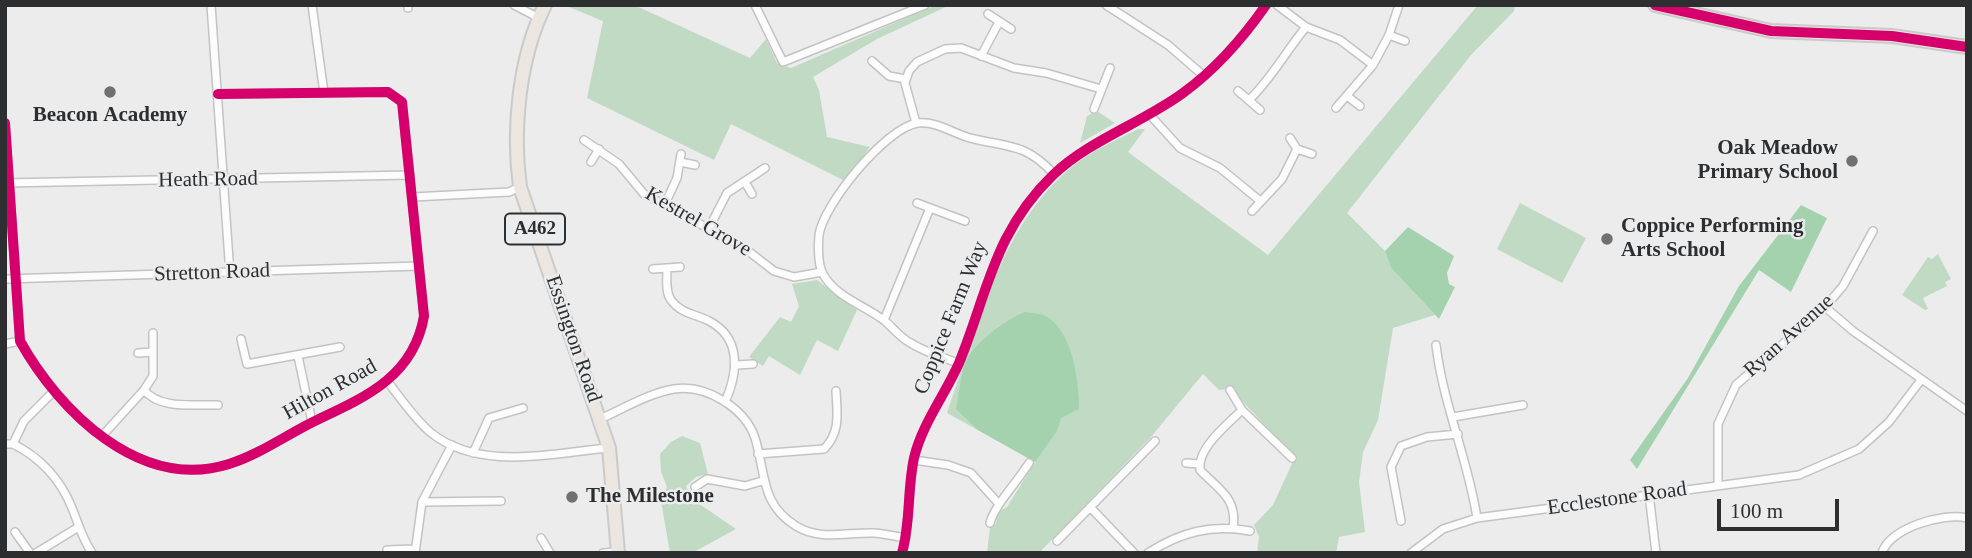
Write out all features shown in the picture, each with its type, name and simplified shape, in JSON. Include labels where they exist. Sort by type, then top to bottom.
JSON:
[{"type":"main road","points":[[1655,5],[1770,32],[1892,36],[1967,47]]},
{"type":"main road","name":"Essington Road","points":[[542,11],[526,65],[518,123],[520,187],[609,447],[618,552]]},
{"type":"street","points":[[211,5],[230,274]]},
{"type":"street","points":[[312,5],[324,93]]},
{"type":"street","points":[[514,5],[542,11]]},
{"type":"street","points":[[755,5],[783,62],[925,5]]},
{"type":"street","points":[[1106,5],[1168,45],[1204,76]]},
{"type":"street","points":[[1118,13],[1124,5]]},
{"type":"street","name":"Coppice Farm Way","points":[[902,553],[914,460],[925,427],[958,363],[995,256],[1017,218],[1054,174],[1077,156],[1149,114],[1204,76],[1240,41],[1266,5]]},
{"type":"street","points":[[1277,5],[1306,27],[1340,40],[1373,65]]},
{"type":"street","points":[[1336,108],[1373,65],[1389,35],[1399,5]]},
{"type":"street","points":[[988,14],[1011,29]]},
{"type":"street","points":[[981,56],[999,22]]},
{"type":"street","points":[[1250,99],[1270,80],[1288,49],[1306,27]]},
{"type":"street","points":[[1389,35],[1405,41]]},
{"type":"street","points":[[916,123],[906,79],[917,62],[945,49],[961,48],[1014,68],[1046,73],[1101,89]]},
{"type":"street","points":[[872,61],[889,76],[906,79]]},
{"type":"street","points":[[1094,109],[1110,68]]},
{"type":"street","points":[[1238,91],[1260,110]]},
{"type":"street","name":"Hilton Road","points":[[5,123],[7,183],[20,341],[53,392],[102,436],[142,461],[176,468],[213,468],[230,464],[368,396],[388,382],[408,359],[421,331],[424,316],[413,197],[399,98],[388,92],[218,94]]},
{"type":"street","points":[[1347,96],[1360,106]]},
{"type":"street","points":[[1149,114],[1180,148],[1220,168],[1259,200]]},
{"type":"street","points":[[958,363],[909,342],[884,320],[837,290],[822,272],[819,234],[832,206],[877,145],[895,132],[916,123],[942,126],[968,137],[1003,142],[1025,150],[1054,174]]},
{"type":"street","points":[[1290,138],[1297,149],[1312,154]]},
{"type":"street","name":"Kestrel Grove","points":[[584,140],[619,164],[644,194],[753,253],[780,274],[794,277],[822,272]]},
{"type":"street","points":[[591,162],[599,149]]},
{"type":"street","points":[[1252,211],[1259,200],[1282,179],[1297,149]]},
{"type":"street","points":[[664,204],[677,178],[680,158],[695,165]]},
{"type":"street","points":[[709,228],[727,193],[765,168]]},
{"type":"street","name":"Heath Road","points":[[7,183],[410,175]]},
{"type":"street","points":[[745,182],[752,194]]},
{"type":"street","points":[[413,197],[509,192],[520,187]]},
{"type":"street","points":[[917,203],[965,221]]},
{"type":"street","points":[[884,320],[930,208]]},
{"type":"street","name":"Ryan Avenue","points":[[1718,486],[1718,424],[1736,385],[1825,307],[1843,286],[1873,231]]},
{"type":"street","name":"Stretton Road","points":[[5,279],[419,266]]},
{"type":"street","points":[[653,269],[680,267]]},
{"type":"street","points":[[667,268],[671,300],[681,310],[708,320],[722,331],[737,365],[725,402]]},
{"type":"street","points":[[1825,307],[1921,380],[1967,411]]},
{"type":"street","points":[[102,436],[144,390],[153,376],[153,333]]},
{"type":"street","points":[[241,339],[247,364],[340,347]]},
{"type":"street","points":[[5,344],[20,341]]},
{"type":"street","points":[[1436,345],[1440,377],[1458,434],[1478,518]]},
{"type":"street","points":[[138,353],[153,352]]},
{"type":"street","points":[[298,356],[312,422]]},
{"type":"street","points":[[737,365],[753,364]]},
{"type":"street","name":"Ecclestone Road","points":[[1411,553],[1443,529],[1478,518],[1799,475],[1859,449],[1889,422],[1921,380]]},
{"type":"street","points":[[388,382],[429,431],[452,445],[473,453],[522,457],[609,447]]},
{"type":"street","points":[[600,419],[673,389],[698,390],[725,402],[750,427],[762,481],[774,507],[796,527],[825,535],[873,533],[906,538]]},
{"type":"street","points":[[144,390],[153,400],[163,403],[218,405]]},
{"type":"street","points":[[1230,390],[1242,410],[1292,458]]},
{"type":"street","points":[[758,454],[824,449],[834,440],[837,428],[836,391]]},
{"type":"street","points":[[53,392],[24,421],[9,444],[42,463],[58,482],[72,507],[77,528],[92,553]]},
{"type":"street","points":[[1452,417],[1523,405]]},
{"type":"street","points":[[473,453],[489,418],[523,408]]},
{"type":"street","points":[[1233,527],[1235,516],[1231,499],[1200,470],[1199,464],[1205,449],[1242,410]]},
{"type":"street","points":[[1401,521],[1391,467],[1401,446],[1427,437],[1458,434]]},
{"type":"street","points":[[1056,541],[1155,440]]},
{"type":"street","points":[[387,550],[415,551],[422,502],[452,445]]},
{"type":"street","points":[[914,460],[948,465],[971,473],[999,504]]},
{"type":"street","points":[[990,523],[994,508],[1029,463]]},
{"type":"street","points":[[1186,463],[1199,464]]},
{"type":"street","points":[[695,487],[707,479],[745,486],[762,481]]},
{"type":"street","points":[[1650,494],[1656,553]]},
{"type":"street","points":[[422,502],[500,501]]},
{"type":"street","points":[[1090,507],[1134,553]]},
{"type":"street","points":[[1882,553],[1891,536],[1906,528],[1956,515],[1967,517]]},
{"type":"street","points":[[1148,553],[1186,532],[1233,527],[1250,531]]},
{"type":"street","points":[[36,553],[77,528]]},
{"type":"street","points":[[15,532],[30,553]]},
{"type":"street","points":[[541,538],[550,553]]},
{"type":"street","points":[[603,553],[618,552]]},
{"type":"green space","points":[[564,5],[634,5],[750,58],[766,39],[777,63],[791,68],[936,5],[950,5],[877,39],[813,77],[819,90],[827,137],[870,147],[845,181],[731,124],[714,160],[587,98],[603,21]]},
{"type":"green space","points":[[1478,5],[1515,5],[1514,11],[1471,55],[1347,213],[1385,251],[1391,268],[1435,315],[1393,328],[1378,420],[1363,452],[1359,482],[1365,532],[1339,537],[1336,553],[1257,553],[1259,537],[1254,525],[1273,505],[1295,457],[1244,403],[1234,388],[1219,390],[1203,374],[1151,437],[1039,553],[987,553],[990,527],[996,524],[997,512],[1007,507],[1035,462],[947,413],[994,280],[1026,218],[1048,191],[1088,155],[1138,129],[1145,129],[1128,152],[1268,255]]},
{"type":"green space","points":[[1097,111],[1115,123],[1080,143],[1087,116]]},
{"type":"green space","points":[[1520,203],[1586,238],[1562,283],[1497,249]]},
{"type":"green space","points":[[1801,205],[1827,218],[1791,292],[1759,270],[1637,469],[1630,460],[1688,378],[1739,286]]},
{"type":"green space","points":[[1408,227],[1454,256],[1447,273],[1449,284],[1455,287],[1439,319],[1391,268],[1385,251]]},
{"type":"green space","points":[[1938,254],[1951,279],[1945,282],[1947,286],[1923,298],[1928,309],[1925,310],[1902,295],[1928,257],[1932,259]]},
{"type":"green space","points":[[817,280],[857,310],[838,351],[817,340],[800,375],[769,356],[763,366],[749,357],[780,317],[791,322],[799,306],[792,284]]},
{"type":"green space","points":[[1025,312],[1047,317],[1063,334],[1073,358],[1079,398],[1079,409],[1061,418],[1057,431],[1035,462],[978,430],[956,409],[961,376],[968,357],[981,341]]},
{"type":"green space","points":[[682,436],[700,443],[708,474],[696,477],[686,486],[692,499],[736,529],[692,553],[670,553],[661,501],[667,487],[661,472],[660,454],[671,442]]},
{"type":"cycle path","points":[[902,553],[912,470],[918,445],[959,363],[995,264],[1017,218],[1053,175],[1068,163],[1167,104],[1207,74],[1238,41],[1266,5]]},
{"type":"cycle path","points":[[1655,5],[1771,31],[1892,36],[1967,47]]},
{"type":"cycle path","points":[[5,123],[20,341],[57,394],[80,418],[106,439],[134,456],[164,466],[196,470],[229,464],[252,455],[371,392],[386,381],[410,354],[419,336],[424,316],[402,102],[388,92],[218,94]]},
{"type":"place","name":"Beacon Academy","points":[[110,92]]},
{"type":"place","name":"Oak Meadow Primary School","points":[[1852,161]]},
{"type":"place","name":"Coppice Performing Arts School","points":[[1607,239]]},
{"type":"place","name":"The Milestone","points":[[572,497]]}]
